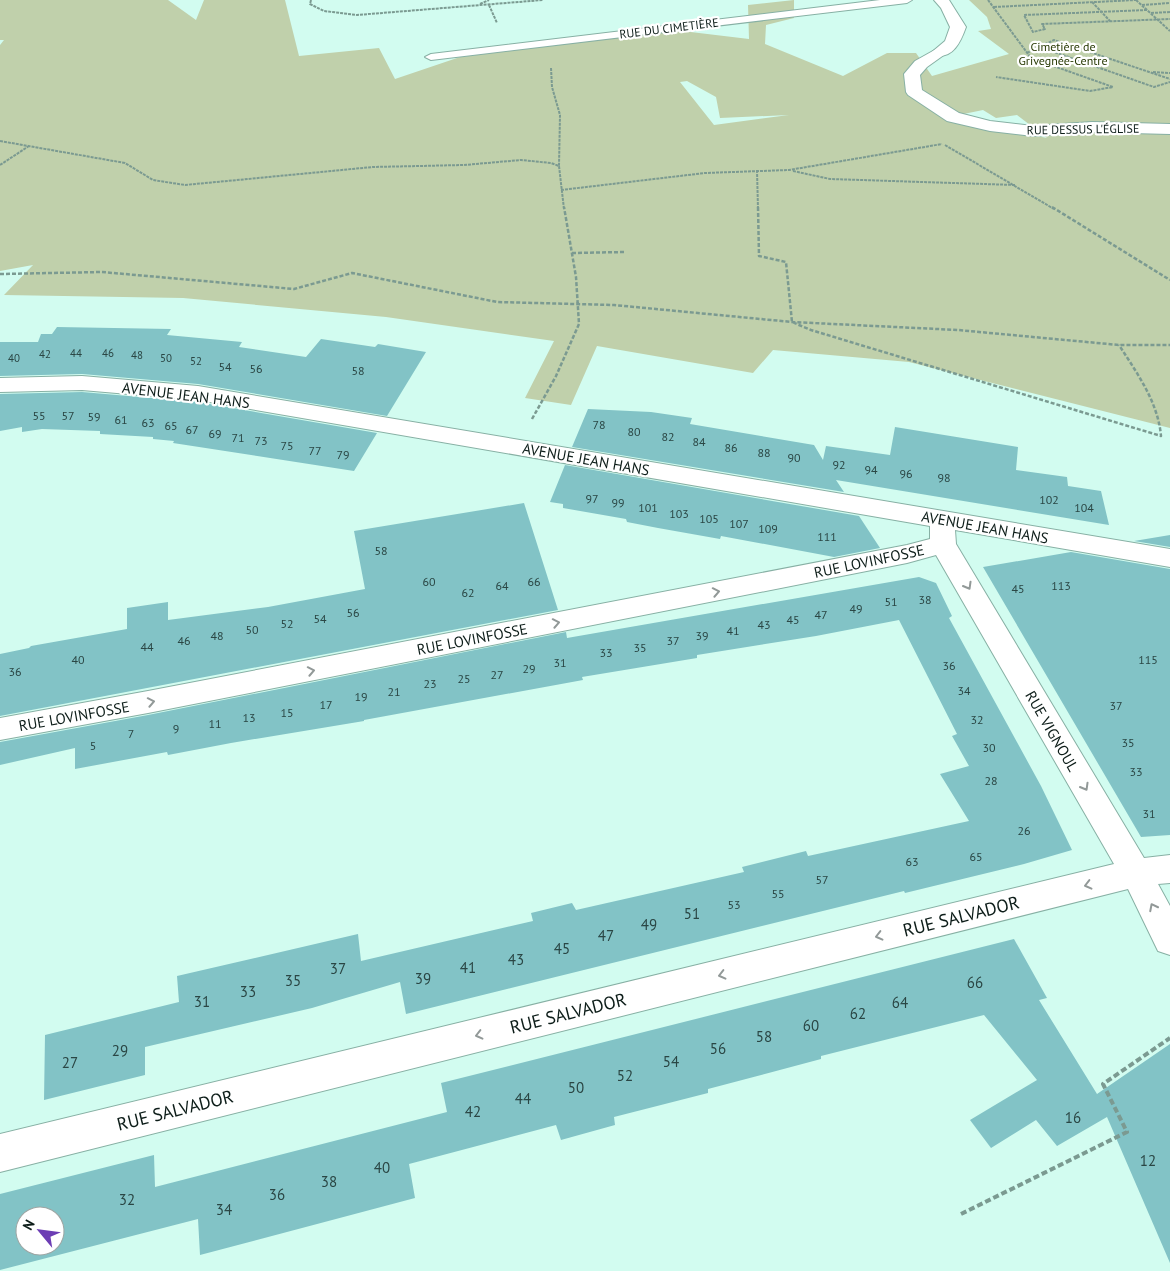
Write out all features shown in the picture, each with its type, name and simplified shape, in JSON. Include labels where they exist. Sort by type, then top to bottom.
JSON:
[{"type":"street","name":"RUE DESSUS L'ÉGLISE","points":[[941,0],[947,6],[958,27],[952,43],[921,64],[912,74],[914,92],[953,117],[990,126],[1033,131],[1092,127],[1170,129]]},
{"type":"street","name":"AVENUE JEAN HANS","points":[[0,385],[82,383],[198,394],[516,447],[943,532],[1170,558]]},
{"type":"street","name":"RUE LOVINFOSSE","points":[[0,729],[907,554],[943,532]]},
{"type":"street","name":"RUE VIGNOUL","points":[[943,532],[1136,873],[1170,940]]},
{"type":"street","name":"RUE SALVADOR","points":[[0,1154],[1136,873],[1170,868]]},
{"type":"lane","name":"RUE DU CIMETIÈRE","points":[[431,57],[907,0]]},
{"type":"path","points":[[311,0],[310,4],[324,11],[357,15],[543,0]]},
{"type":"path","points":[[477,5],[489,0]]},
{"type":"path","points":[[988,0],[1031,58],[1113,87],[1090,91],[996,77]]},
{"type":"path","points":[[993,7],[1136,0],[1170,29]]},
{"type":"path","points":[[1091,1],[1110,21]]},
{"type":"path","points":[[1141,5],[1170,4]]},
{"type":"path","points":[[1147,10],[1024,15],[1033,32],[1045,29],[1042,24],[1170,19]]},
{"type":"path","points":[[1150,12],[1170,12]]},
{"type":"path","points":[[1027,53],[1054,40],[1170,81]]},
{"type":"path","points":[[516,447],[556,376],[579,324],[572,253],[561,190],[559,166],[560,115],[552,87],[550,49],[546,43]]},
{"type":"path","points":[[1040,47],[1154,87],[1170,81]]},
{"type":"path","points":[[1147,72],[1170,73]]},
{"type":"path","points":[[561,190],[705,173],[789,170],[943,144],[953,134],[953,117]]},
{"type":"path","points":[[0,141],[125,163],[140,174],[160,183],[185,185],[373,167],[464,165],[521,160],[551,163],[559,166]]},
{"type":"path","points":[[943,144],[1016,185],[1170,280]]},
{"type":"path","points":[[0,165],[29,146]]},
{"type":"path","points":[[757,170],[759,256],[786,262],[792,322]]},
{"type":"path","points":[[789,170],[830,179],[1016,185]]},
{"type":"path","points":[[572,253],[625,252]]},
{"type":"path","points":[[0,274],[102,272],[294,289],[352,273],[497,302],[614,305],[792,322],[958,330],[1119,345],[1170,345]]},
{"type":"path","points":[[792,322],[811,330],[1162,436],[1162,425],[1149,397],[1119,345]]},
{"type":"path","points":[[961,1214],[1126,1132],[1103,1084],[1170,1038]]},
{"type":"green space","name":"Cimetière de Grivegnée-Centre","points":[[0,0],[168,0],[196,20],[204,0],[285,0],[299,56],[379,48],[395,79],[460,57],[674,30],[749,39],[748,5],[794,0],[794,18],[766,25],[765,44],[843,76],[887,53],[916,53],[932,76],[1009,54],[978,31],[991,29],[987,17],[969,0],[1170,0],[1170,428],[909,362],[773,350],[753,373],[597,346],[571,405],[525,398],[554,341],[386,317],[183,298],[4,295],[33,265],[0,271],[0,45],[4,40],[0,40]],"holes":[[[687,81],[716,97],[720,118],[789,115],[714,125],[680,82]],[[983,110],[996,118],[1017,115],[1047,138],[944,118]]]},
{"type":"building","points":[[57,327],[171,329],[167,335],[242,342],[239,347],[306,357],[321,339],[375,347],[378,344],[426,352],[387,416],[198,384],[82,374],[0,376],[0,342],[38,342],[41,334],[52,334]]},
{"type":"building","points":[[82,392],[198,402],[377,433],[354,471],[173,443],[174,441],[153,439],[153,437],[100,434],[100,431],[42,429],[22,432],[22,427],[0,431],[0,394]]},
{"type":"building","points":[[588,409],[651,412],[692,418],[690,424],[814,445],[823,460],[826,446],[890,455],[895,427],[1018,447],[1016,470],[1067,477],[1068,486],[1101,491],[1109,525],[836,480],[844,492],[572,447]]},
{"type":"building","points":[[565,465],[859,516],[880,548],[834,557],[721,536],[720,539],[658,528],[627,522],[626,519],[563,508],[563,504],[550,502]]},
{"type":"building","points":[[524,503],[558,610],[0,716],[0,654],[31,646],[127,629],[127,608],[168,602],[168,620],[268,607],[365,589],[354,531]]},
{"type":"building","points":[[1170,535],[1170,547],[1134,541]]},
{"type":"building","points":[[1071,552],[1170,569],[1170,835],[1141,837],[983,567]]},
{"type":"building","points":[[919,577],[936,583],[952,616],[949,618],[1041,786],[1072,850],[1024,864],[905,893],[904,891],[406,1014],[400,982],[312,1008],[145,1047],[145,1075],[44,1100],[45,1035],[179,1002],[177,976],[358,934],[361,961],[533,921],[531,913],[572,903],[576,910],[744,872],[742,867],[806,851],[808,856],[969,821],[940,774],[969,766],[952,736],[957,734],[899,620],[816,636],[697,655],[697,658],[582,677],[583,680],[364,721],[168,755],[167,752],[75,769],[75,748],[0,765],[0,742],[148,715],[566,632],[567,638]]},
{"type":"building","points":[[1014,939],[1047,998],[1039,1000],[1097,1094],[1170,1044],[1170,1263],[1107,1117],[1057,1146],[1036,1120],[991,1148],[970,1120],[1037,1080],[984,1015],[821,1056],[821,1059],[708,1089],[708,1093],[614,1117],[615,1125],[561,1140],[556,1125],[409,1164],[415,1198],[200,1255],[198,1219],[65,1253],[65,1206],[15,1206],[15,1256],[54,1256],[0,1270],[0,1194],[154,1155],[155,1187],[447,1112],[441,1083]]}]
